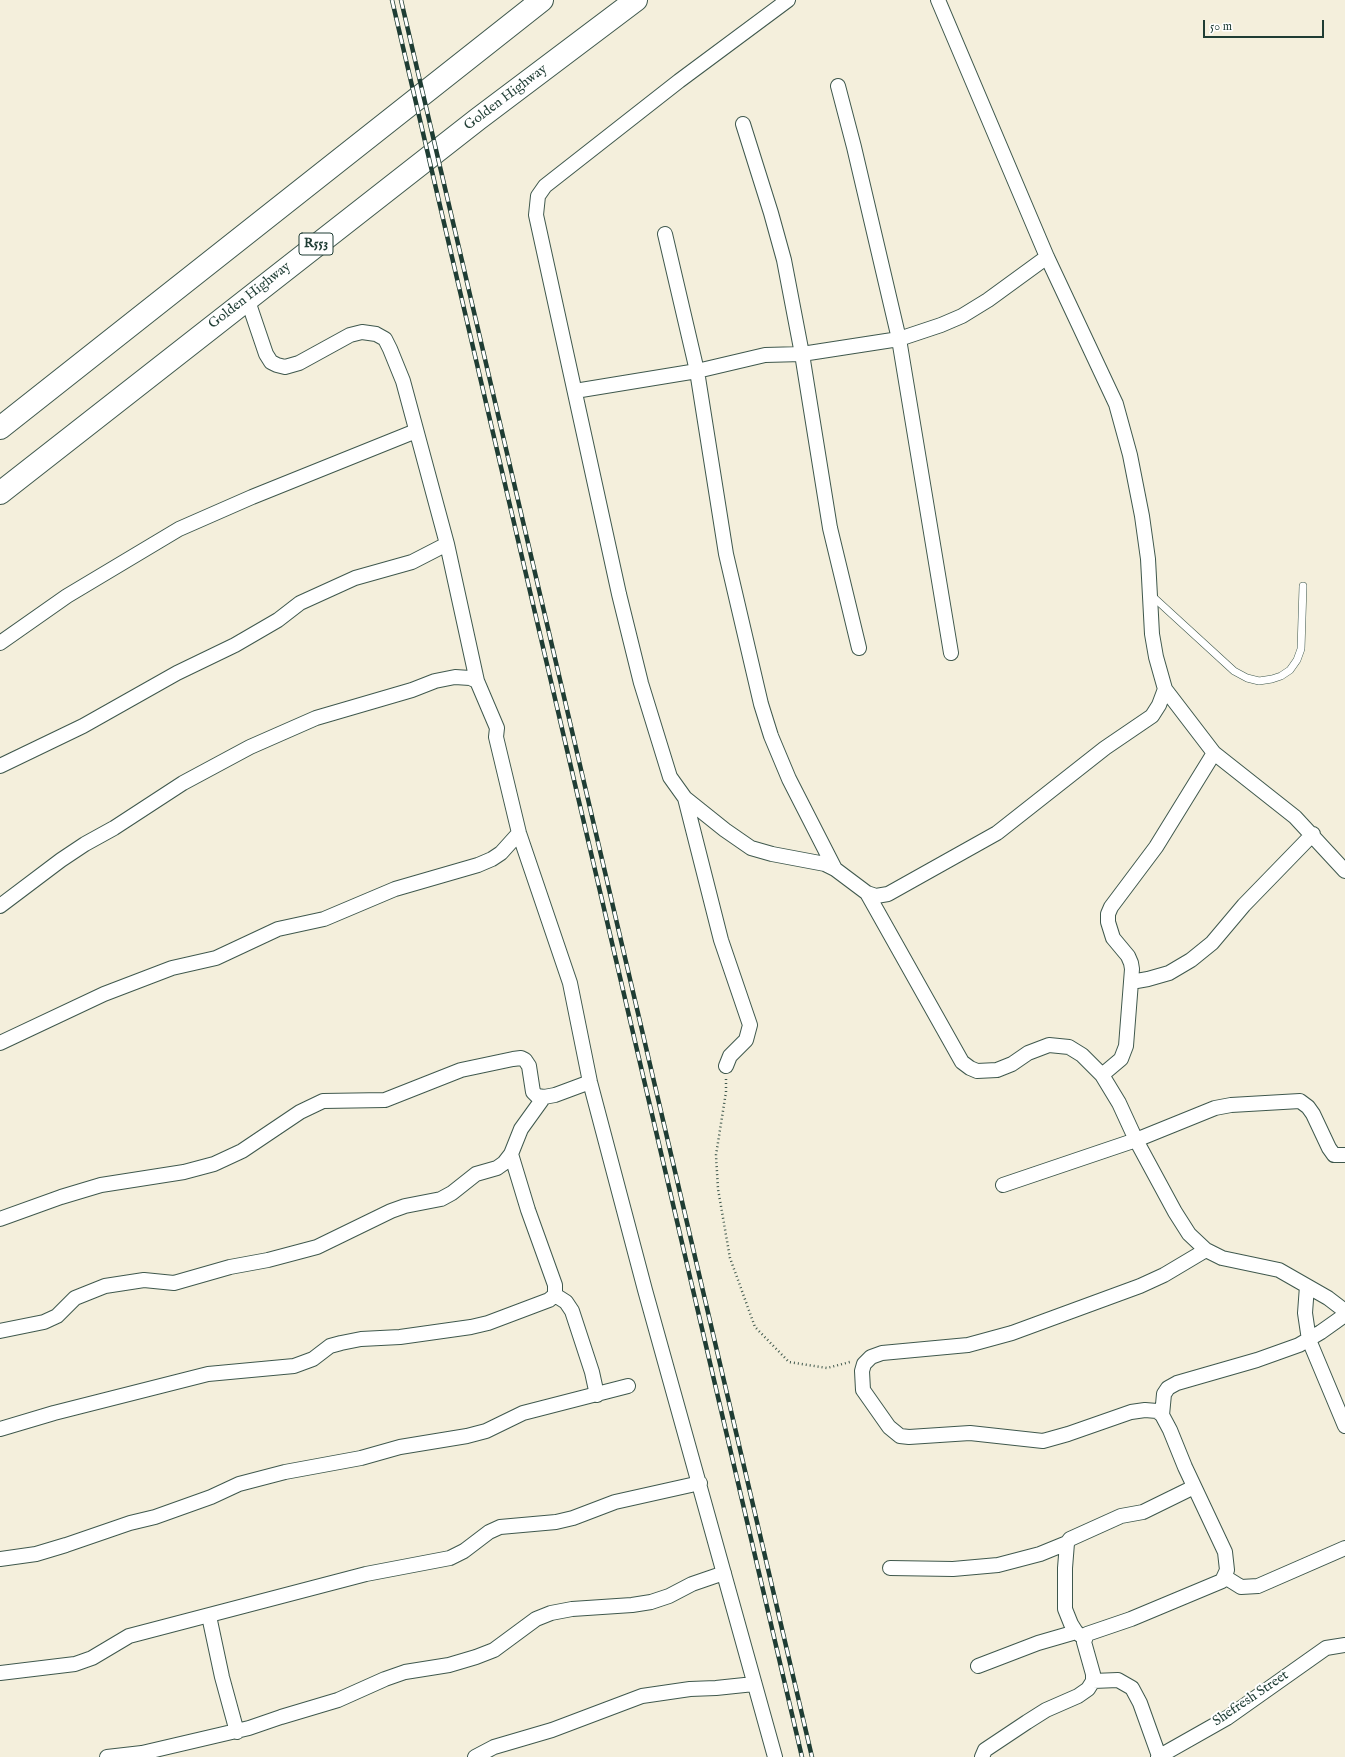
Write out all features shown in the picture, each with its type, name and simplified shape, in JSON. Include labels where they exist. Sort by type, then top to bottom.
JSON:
[{"type":"main road","points":[[0,428],[542,0]]},
{"type":"main road","name":"Golden Highway","points":[[0,493],[247,298],[472,124],[636,0]]},
{"type":"street","points":[[788,0],[566,169],[545,186],[538,196],[536,215],[619,594],[641,683],[670,777],[684,798],[751,848],[772,854],[813,861],[835,869],[867,893],[876,896],[888,894],[997,832],[1105,748],[1152,716],[1159,705],[1165,689]]},
{"type":"street","points":[[938,0],[1047,257],[1116,404],[1130,455],[1142,516],[1148,559],[1149,594],[1155,649],[1165,689],[1214,753],[1234,771],[1276,800],[1313,834],[1345,871]]},
{"type":"street","points":[[838,86],[854,147],[899,339],[951,653]]},
{"type":"street","points":[[743,124],[784,260],[802,354],[830,528],[859,648]]},
{"type":"street","points":[[665,234],[697,371],[726,554],[762,704],[771,736],[789,780],[835,869]]},
{"type":"street","points":[[575,391],[697,371],[765,355],[802,354],[899,339],[941,325],[962,316],[988,300],[1047,257]]},
{"type":"street","points":[[247,298],[266,354],[271,362],[277,365],[292,366],[350,335],[362,332],[376,334],[385,339],[403,381],[447,544],[477,681],[497,728],[496,737],[519,833],[570,982],[590,1082],[645,1290],[700,1483],[775,1757]]},
{"type":"street","points":[[0,643],[67,596],[179,529],[416,431]]},
{"type":"street","points":[[0,766],[83,726],[177,673],[235,645],[278,620],[300,603],[355,578],[412,562],[447,544]]},
{"type":"street","points":[[0,906],[61,860],[85,844],[114,828],[183,783],[250,748],[316,718],[412,690],[434,681],[455,676],[470,678],[477,681]]},
{"type":"street","points":[[1102,1075],[1121,1059],[1126,1046],[1131,982],[1131,962],[1113,938],[1108,922],[1108,914],[1111,907],[1156,847],[1214,753]]},
{"type":"street","points":[[684,798],[721,940],[750,1025],[746,1040],[730,1056],[726,1066]]},
{"type":"street","points":[[0,1043],[97,997],[172,968],[216,958],[278,929],[324,919],[401,887],[492,860],[501,853],[519,833]]},
{"type":"street","points":[[1131,982],[1169,973],[1191,960],[1212,943],[1244,905],[1313,834]]},
{"type":"street","points":[[867,893],[962,1062],[977,1071],[997,1070],[1012,1064],[1028,1053],[1049,1045],[1069,1047],[1082,1055],[1102,1075],[1119,1102],[1136,1140],[1189,1234],[1206,1250],[1222,1258],[1279,1270],[1345,1311]]},
{"type":"street","points":[[0,1219],[61,1197],[102,1186],[184,1172],[214,1164],[242,1151],[300,1112],[323,1101],[385,1100],[460,1070],[522,1058],[529,1066],[533,1092],[537,1096],[544,1098]]},
{"type":"street","points":[[0,1331],[44,1322],[56,1316],[75,1298],[105,1286],[144,1280],[174,1283],[230,1267],[268,1260],[317,1247],[390,1211],[405,1206],[441,1199],[452,1193],[476,1174],[500,1166],[511,1154],[521,1128],[544,1098],[590,1082]]},
{"type":"street","points":[[1003,1185],[1136,1140],[1215,1108],[1231,1105],[1300,1101],[1308,1107],[1313,1114],[1329,1148],[1334,1155],[1345,1155]]},
{"type":"street","points":[[511,1154],[528,1210],[555,1285],[555,1295]]},
{"type":"street","points":[[978,1666],[1038,1643],[1087,1634],[1131,1619],[1222,1581],[1225,1577],[1227,1566],[1225,1552],[1194,1487],[1170,1430],[1162,1415],[1153,1410],[1131,1412],[1068,1434],[1042,1441],[970,1433],[924,1437],[900,1436],[889,1427],[863,1390],[862,1371],[864,1364],[871,1357],[882,1353],[968,1345],[1012,1332],[1140,1286],[1164,1275],[1206,1250]]},
{"type":"street","points":[[1307,1286],[1305,1313],[1309,1340],[1345,1426]]},
{"type":"street","points":[[555,1295],[566,1302],[572,1311],[592,1372],[597,1394]]},
{"type":"street","points":[[0,1429],[54,1413],[208,1374],[294,1366],[314,1359],[330,1346],[341,1343],[471,1327],[488,1323],[549,1300],[555,1295]]},
{"type":"street","points":[[1162,1415],[1164,1394],[1168,1388],[1177,1383],[1299,1346],[1345,1316]]},
{"type":"street","points":[[0,1559],[36,1554],[66,1545],[130,1523],[155,1517],[211,1497],[239,1484],[285,1472],[361,1458],[400,1448],[467,1436],[486,1431],[523,1413],[628,1386]]},
{"type":"street","points":[[0,1673],[75,1664],[92,1658],[129,1636],[366,1574],[450,1558],[489,1532],[500,1527],[556,1522],[573,1518],[615,1502],[700,1483]]},
{"type":"street","points":[[890,1568],[953,1569],[998,1565],[1040,1554],[1067,1543],[1070,1539],[1115,1519],[1143,1512],[1194,1487]]},
{"type":"street","points":[[982,1757],[991,1745],[1046,1710],[1078,1696],[1088,1689],[1093,1681],[1091,1665],[1080,1635],[1068,1618],[1065,1604],[1067,1543]]},
{"type":"street","points":[[1225,1577],[1240,1587],[1258,1586],[1345,1548]]},
{"type":"street","points":[[108,1757],[142,1753],[237,1732],[332,1702],[405,1672],[443,1666],[476,1658],[494,1650],[536,1619],[551,1613],[651,1602],[669,1596],[692,1584],[724,1573]]},
{"type":"street","points":[[209,1616],[222,1677],[237,1732]]},
{"type":"street","name":"Shefresh Street","points":[[1159,1757],[1226,1718],[1326,1648],[1345,1645]]},
{"type":"street","points":[[1093,1681],[1118,1680],[1132,1688],[1140,1703],[1159,1757]]},
{"type":"street","points":[[475,1757],[494,1747],[559,1727],[642,1696],[690,1689],[754,1684]]},
{"type":"lane","points":[[1149,594],[1234,671],[1247,678],[1260,681],[1272,680],[1281,676],[1290,670],[1297,660],[1301,648],[1303,586]]},
{"type":"path","points":[[726,1066],[726,1092],[716,1155],[718,1189],[730,1258],[755,1327],[789,1362],[827,1368],[871,1357]]},
{"type":"railway","points":[[392,0],[802,1757]]},
{"type":"railway","points":[[401,0],[812,1757]]}]
